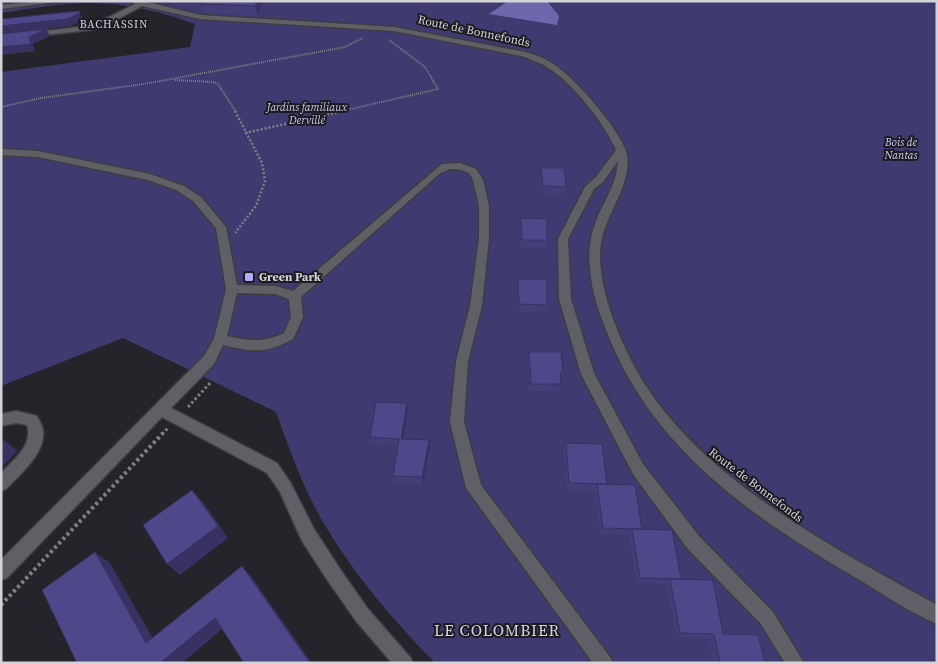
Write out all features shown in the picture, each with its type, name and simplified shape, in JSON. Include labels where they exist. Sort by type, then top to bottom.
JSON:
[{"type":"street","points":[[1,7],[60,1]]},
{"type":"street","points":[[1,38],[89,28],[102,24],[137,2]]},
{"type":"street","name":"Route de Bonnefonds","points":[[137,2],[200,17],[372,26],[415,33],[522,54],[546,63],[566,77],[613,136],[621,150],[622,170],[600,223],[594,263],[601,299],[613,335],[637,382],[685,445],[705,465],[748,500],[798,534],[937,615]]},
{"type":"street","points":[[621,150],[600,179],[590,188],[563,239],[565,299],[588,374],[638,469],[693,542],[767,618],[795,663]]},
{"type":"street","points":[[1,152],[38,154],[117,170],[180,188],[197,199],[221,227],[232,289],[229,309],[220,339],[209,360],[1,572]]},
{"type":"street","points":[[294,296],[434,173],[445,166],[460,166],[473,171],[478,180],[484,206],[484,238],[476,306],[462,361],[456,422],[471,479],[474,488],[604,663]]},
{"type":"street","points":[[232,289],[275,290],[294,296]]},
{"type":"street","points":[[220,339],[246,345],[271,345],[289,336],[298,317],[294,296]]},
{"type":"street","points":[[160,408],[272,468],[285,487],[308,535],[334,575],[362,615],[404,663]]},
{"type":"street","points":[[1,420],[25,417],[32,420],[37,430],[35,442],[30,450],[1,484]]},
{"type":"path","points":[[1,107],[42,98],[170,80],[345,47],[362,38],[372,26],[428,69],[435,78],[438,89],[245,133]]},
{"type":"path","points":[[170,80],[213,82],[218,84],[242,122],[245,133],[255,147],[266,173],[265,185],[261,196],[242,227],[225,242]]},
{"type":"path","points":[[1,605],[211,382]]},
{"type":"green space","points":[[1,1],[937,1],[937,663],[435,663],[376,598],[338,545],[318,513],[304,485],[276,412],[123,338],[1,386],[1,72],[190,47],[195,24],[144,9],[103,3],[45,6],[1,13]]},
{"type":"shaded area","points":[[508,1],[547,1],[559,16],[557,25],[489,14]]},
{"type":"building","points":[[203,1],[257,1],[255,6],[202,4]]},
{"type":"building","points":[[79,11],[80,13],[67,19],[1,26],[1,19]]},
{"type":"building","points":[[46,29],[29,37],[31,44],[1,47],[1,34]]},
{"type":"building","points":[[541,168],[564,168],[566,187],[543,186]]},
{"type":"building","points":[[521,218],[547,219],[547,240],[522,240]]},
{"type":"building","points":[[518,279],[547,279],[547,305],[519,304]]},
{"type":"building","points":[[529,352],[561,352],[563,372],[560,372],[561,384],[531,384]]},
{"type":"building","points":[[376,402],[407,403],[401,439],[429,440],[422,477],[393,476],[399,439],[370,437]]},
{"type":"building","points":[[566,443],[602,444],[607,484],[569,483]]},
{"type":"building","points":[[597,484],[635,485],[642,529],[603,528]]},
{"type":"building","points":[[192,490],[218,526],[167,564],[143,525]]},
{"type":"building","points":[[632,529],[672,530],[681,579],[640,578]]},
{"type":"building","points":[[95,552],[146,643],[242,566],[310,663],[244,663],[215,618],[160,663],[77,663],[42,590]]},
{"type":"building","points":[[670,579],[713,580],[723,634],[758,635],[765,663],[720,663],[714,634],[680,633]]},
{"type":"place","name":"Green Park","points":[[249,277]]},
{"type":"district","name":"BACHASSIN","points":[[114,24]]},
{"type":"district","name":"LE COLOMBIER","points":[[497,630]]},
{"type":"park label","name":"Jardins familiaux Dervillé","points":[[307,113]]},
{"type":"park label","name":"Bois de Nantas","points":[[901,148]]}]
